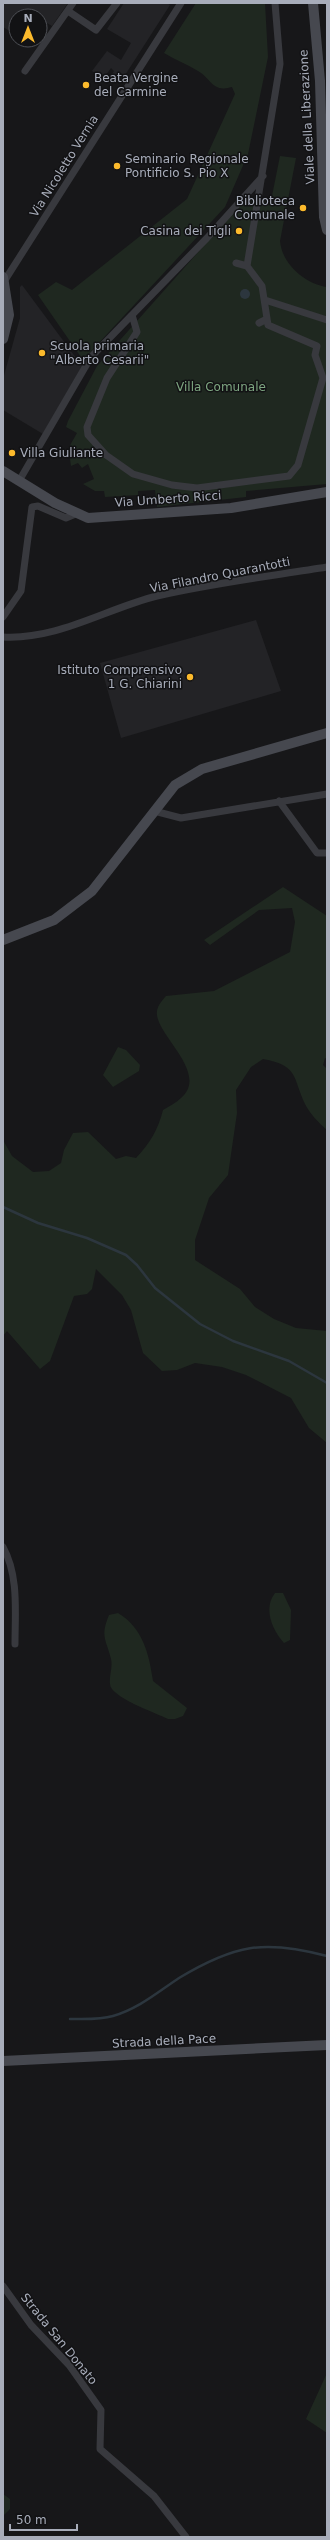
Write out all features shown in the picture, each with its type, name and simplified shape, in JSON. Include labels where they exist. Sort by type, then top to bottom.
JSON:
[{"type":"street","points":[[25,71],[73,3]]},
{"type":"street","points":[[68,11],[96,30],[116,3]]},
{"type":"street","points":[[247,266],[263,176],[280,64],[275,3]]},
{"type":"street","name":"Viale della Liberazione","points":[[313,3],[320,82],[324,217],[327,230]]},
{"type":"street","name":"Via Nicoletto Vernia","points":[[4,279],[178,4]]},
{"type":"street","points":[[19,481],[91,357],[207,238],[263,176]]},
{"type":"street","points":[[132,315],[137,332],[107,378],[87,427],[88,435],[106,455],[133,474],[172,485],[196,488],[289,476],[298,465],[322,378],[316,355],[317,346],[268,325],[262,286],[247,266],[236,263]]},
{"type":"street","points":[[3,339],[9,315],[4,279]]},
{"type":"street","points":[[265,300],[327,320]]},
{"type":"street","points":[[259,322],[266,319]]},
{"type":"street","name":"Via Umberto Ricci","points":[[3,471],[55,503],[88,518],[231,508],[327,492]]},
{"type":"street","points":[[3,617],[21,591],[32,508],[38,506],[66,518],[78,513]]},
{"type":"street","name":"Via Filandro Quarantotti","points":[[3,637],[18,638],[51,633],[156,597],[327,567]]},
{"type":"street","points":[[3,940],[54,920],[92,891],[175,785],[202,769],[327,733]]},
{"type":"street","points":[[154,811],[181,818],[327,794]]},
{"type":"street","points":[[279,801],[318,853],[327,853]]},
{"type":"street","points":[[3,1547],[9,1558],[15,1588],[15,1644]]},
{"type":"street","name":"Strada della Pace","points":[[3,2061],[327,2046]]},
{"type":"street","name":"Strada San Donato","points":[[3,2286],[31,2325],[69,2365],[101,2410],[100,2449],[154,2496],[186,2537]]},
{"type":"shaded area","points":[[3,3],[68,3],[52,26],[48,24],[48,8],[8,8],[8,30],[3,27]]},
{"type":"shaded area","points":[[124,3],[167,3],[170,5],[120,83],[110,77],[114,71],[111,68],[103,79],[92,71],[107,51],[121,60],[131,43],[107,29]]},
{"type":"shaded area","name":"Scuola primaria \"Alberto Cesarii\"","points":[[22,285],[82,366],[43,434],[3,410],[3,379],[20,318],[20,287]]},
{"type":"shaded area","points":[[243,289],[247,289],[249,290],[249,298],[243,299],[240,296],[240,292]]},
{"type":"shaded area","name":"Istituto Comprensivo 1 G. Chiarini","points":[[256,620],[281,691],[121,738],[100,663]]},
{"type":"green space","points":[[196,3],[265,3],[268,57],[248,154],[225,207],[83,360],[38,295],[56,282],[72,290],[187,199],[235,94],[232,87],[220,88],[212,84],[198,71],[164,53]]},
{"type":"green space","name":"Villa Comunale","points":[[280,156],[296,158],[280,241],[282,249],[285,257],[296,272],[311,282],[327,287],[327,484],[246,491],[246,497],[157,507],[155,490],[138,491],[138,495],[105,497],[104,491],[95,491],[83,484],[94,479],[88,464],[82,468],[78,463],[71,466],[70,459],[74,450],[69,447],[77,433],[66,427],[68,421],[97,366],[248,196],[271,201]]},
{"type":"green space","points":[[283,887],[327,916],[327,1059],[325,1058],[323,1065],[327,1069],[327,1130],[307,1108],[293,1074],[289,1069],[283,1065],[263,1059],[251,1067],[236,1090],[237,1113],[228,1175],[209,1198],[195,1240],[195,1260],[240,1289],[255,1307],[274,1319],[296,1328],[327,1331],[327,1443],[309,1428],[291,1398],[246,1375],[222,1367],[195,1363],[177,1370],[162,1371],[143,1353],[131,1310],[122,1295],[96,1269],[92,1289],[87,1294],[74,1296],[50,1361],[40,1369],[7,1331],[3,1336],[3,1140],[12,1156],[33,1172],[49,1171],[61,1163],[64,1150],[73,1133],[88,1132],[116,1159],[126,1156],[136,1158],[153,1136],[159,1124],[163,1110],[179,1100],[188,1088],[189,1078],[186,1067],[160,1024],[157,1015],[159,1005],[166,996],[214,991],[290,952],[295,922],[292,908],[259,910],[210,945],[204,940]]},
{"type":"green space","points":[[118,1047],[126,1050],[140,1065],[139,1071],[113,1087],[103,1075]]},
{"type":"green space","points":[[275,1593],[283,1593],[291,1610],[290,1640],[284,1643],[276,1632],[270,1619],[269,1612],[271,1599]]},
{"type":"green space","points":[[118,1613],[127,1619],[139,1634],[147,1652],[153,1681],[187,1708],[183,1716],[175,1719],[168,1719],[125,1699],[112,1689],[110,1684],[111,1662],[104,1633],[109,1615]]},
{"type":"green space","points":[[327,2373],[327,2433],[306,2419]]},
{"type":"green space","points":[[3,2494],[10,2499],[10,2509],[3,2516]]},
{"type":"waterway","points":[[3,1207],[38,1223],[87,1238],[126,1255],[137,1265],[155,1288],[200,1324],[233,1341],[289,1361],[327,1383]]},
{"type":"waterway","points":[[70,2019],[103,2018],[122,2013],[139,2005],[179,1978],[199,1967],[216,1958],[233,1952],[250,1948],[267,1947],[285,1948],[327,1956]]},
{"type":"place","name":"Beata Vergine del Carmine","points":[[86,85]]},
{"type":"place","name":"Seminario Regionale Pontificio S. Pio X","points":[[117,166]]},
{"type":"place","name":"Biblioteca Comunale","points":[[303,208]]},
{"type":"place","name":"Casina dei Tigli","points":[[239,231]]},
{"type":"place","name":"Scuola primaria \"Alberto Cesarii\"","points":[[42,353]]},
{"type":"place","name":"Villa Giuliante","points":[[12,453]]},
{"type":"place","name":"Istituto Comprensivo 1 G. Chiarini","points":[[190,677]]}]
